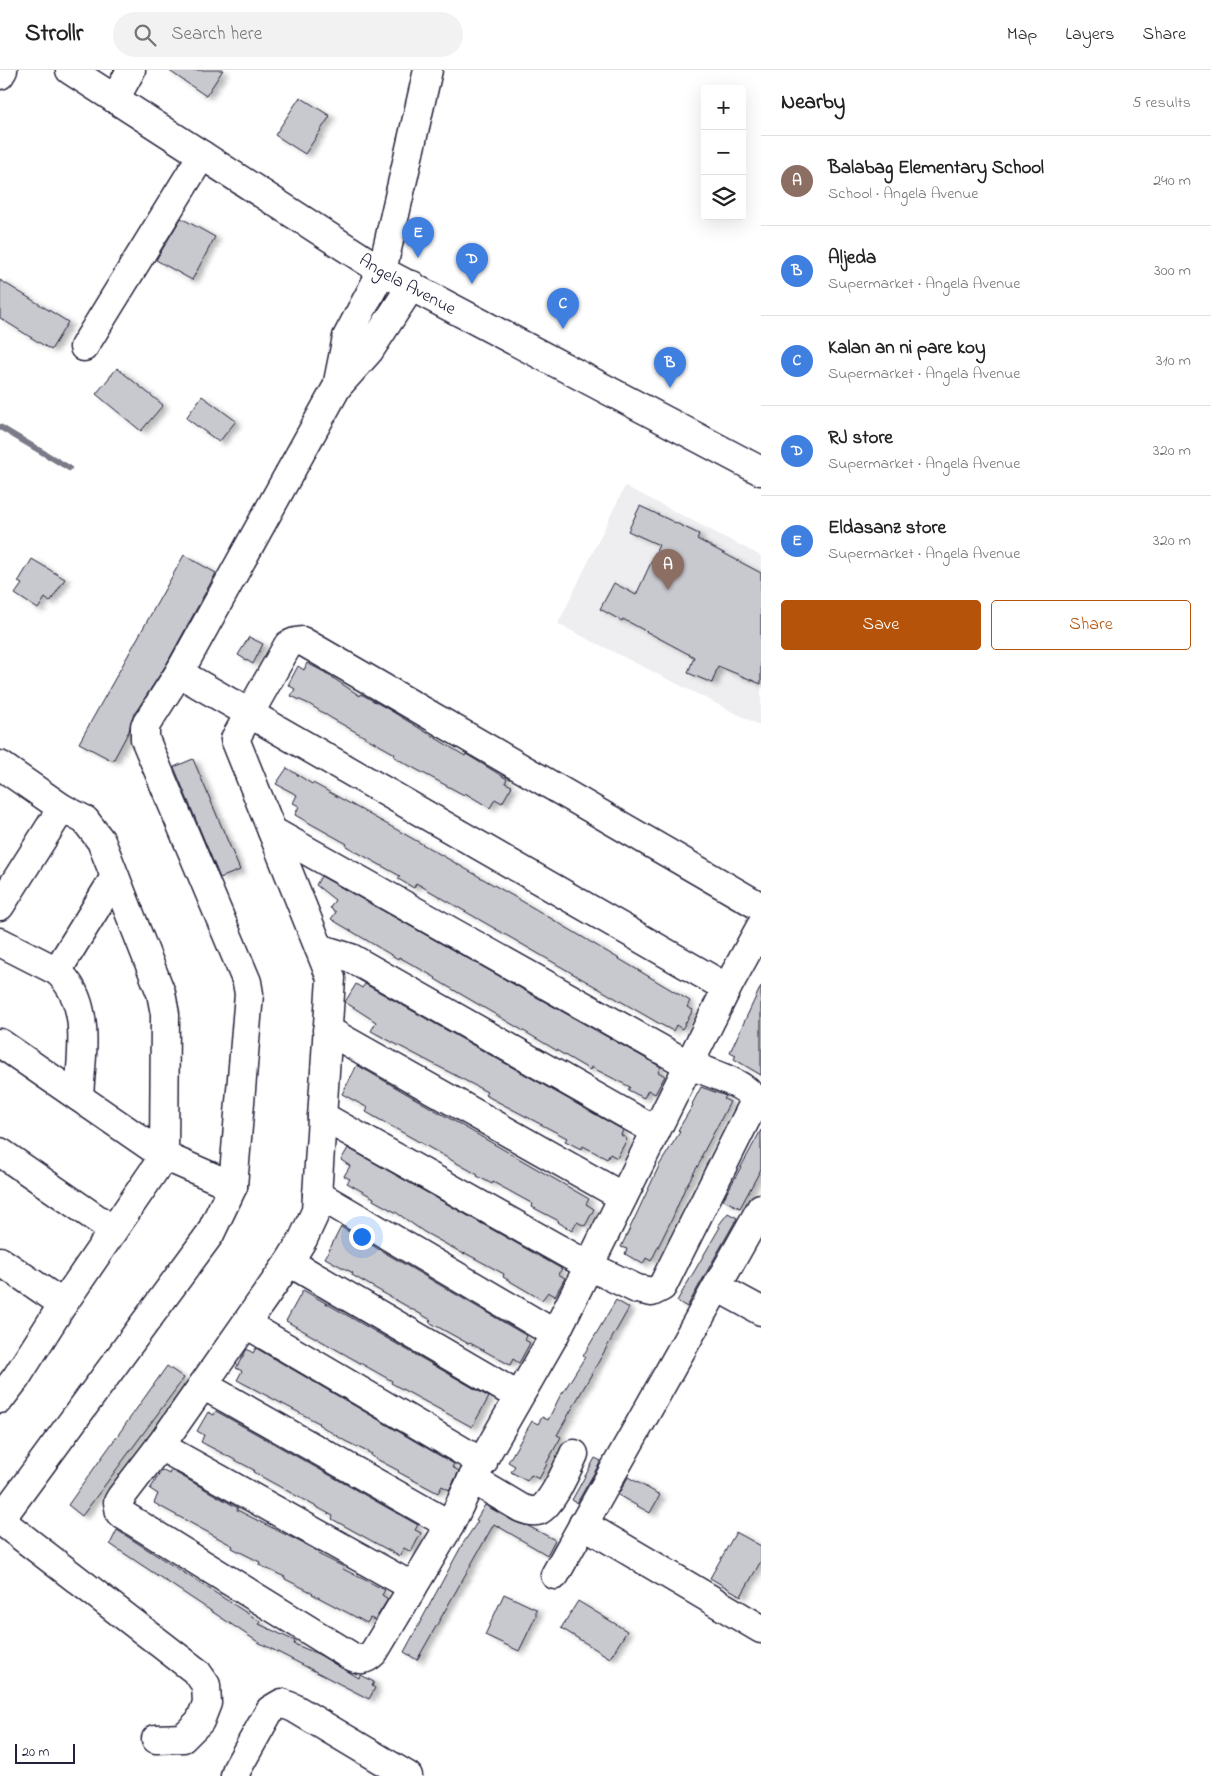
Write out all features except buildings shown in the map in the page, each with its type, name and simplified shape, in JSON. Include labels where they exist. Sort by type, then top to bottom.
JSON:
[{"type":"street","points":[[0,74],[3,70]]},
{"type":"street","name":"Angela Avenue","points":[[70,70],[382,271],[412,285],[547,359],[761,471]]},
{"type":"street","points":[[115,99],[131,70]]},
{"type":"street","points":[[337,387],[346,337],[382,271],[428,70]]},
{"type":"street","points":[[84,347],[202,155]]},
{"type":"street","points":[[156,1739],[183,1738],[200,1721],[207,1703],[206,1685],[197,1672],[0,1520],[210,1234],[233,1186],[249,994],[247,982],[144,740],[145,726],[179,673],[337,387],[369,351],[412,285]]},
{"type":"street","points":[[761,907],[302,641],[288,645],[235,739],[331,978],[316,1211],[289,1262],[160,1446],[121,1497],[118,1502],[120,1513],[349,1655],[359,1660],[366,1659],[374,1652],[450,1525],[518,1396],[555,1334],[727,988],[761,926]]},
{"type":"street","points":[[179,673],[727,988]]},
{"type":"street","points":[[0,765],[62,808],[85,820],[101,841],[161,993],[165,1014],[164,1156],[63,1304],[8,1372],[0,1399]]},
{"type":"street","points":[[0,906],[62,808]]},
{"type":"street","points":[[272,831],[689,1065],[724,1078],[753,1096],[754,1101],[662,1287],[652,1292],[637,1289],[589,1266],[322,1116]]},
{"type":"street","points":[[57,971],[115,877]]},
{"type":"street","points":[[0,942],[57,971],[65,978],[75,994],[82,1015],[79,1097]]},
{"type":"street","points":[[319,948],[351,958],[656,1131]]},
{"type":"street","points":[[328,1030],[623,1197]]},
{"type":"street","points":[[0,1044],[164,1156],[233,1186]]},
{"type":"street","points":[[0,1152],[113,1230]]},
{"type":"street","points":[[317,1194],[555,1334]]},
{"type":"street","points":[[555,1575],[761,1208]]},
{"type":"street","points":[[0,1261],[63,1304]]},
{"type":"street","points":[[289,1262],[518,1396]]},
{"type":"street","points":[[717,1286],[761,1312]]},
{"type":"street","points":[[246,1324],[477,1471],[521,1508],[538,1511],[546,1506],[574,1454]]},
{"type":"street","points":[[203,1385],[450,1525]]},
{"type":"street","points":[[160,1446],[413,1587]]},
{"type":"street","points":[[583,1524],[761,1629]]},
{"type":"street","points":[[235,1776],[237,1769],[270,1710],[282,1703],[294,1708],[408,1776]]},
{"type":"shaded area","points":[[625,486],[761,556],[761,726],[558,624]]},
{"type":"waterway","points":[[0,427],[69,468]]},
{"type":"place","name":"Eldasanz store","points":[[418,258]]},
{"type":"place","name":"RJ store","points":[[472,284]]},
{"type":"place","name":"Kalan an ni pare koy","points":[[563,329]]},
{"type":"place","name":"Aljeda","points":[[670,388]]},
{"type":"place","name":"Balabag Elementary School","points":[[668,590]]}]
